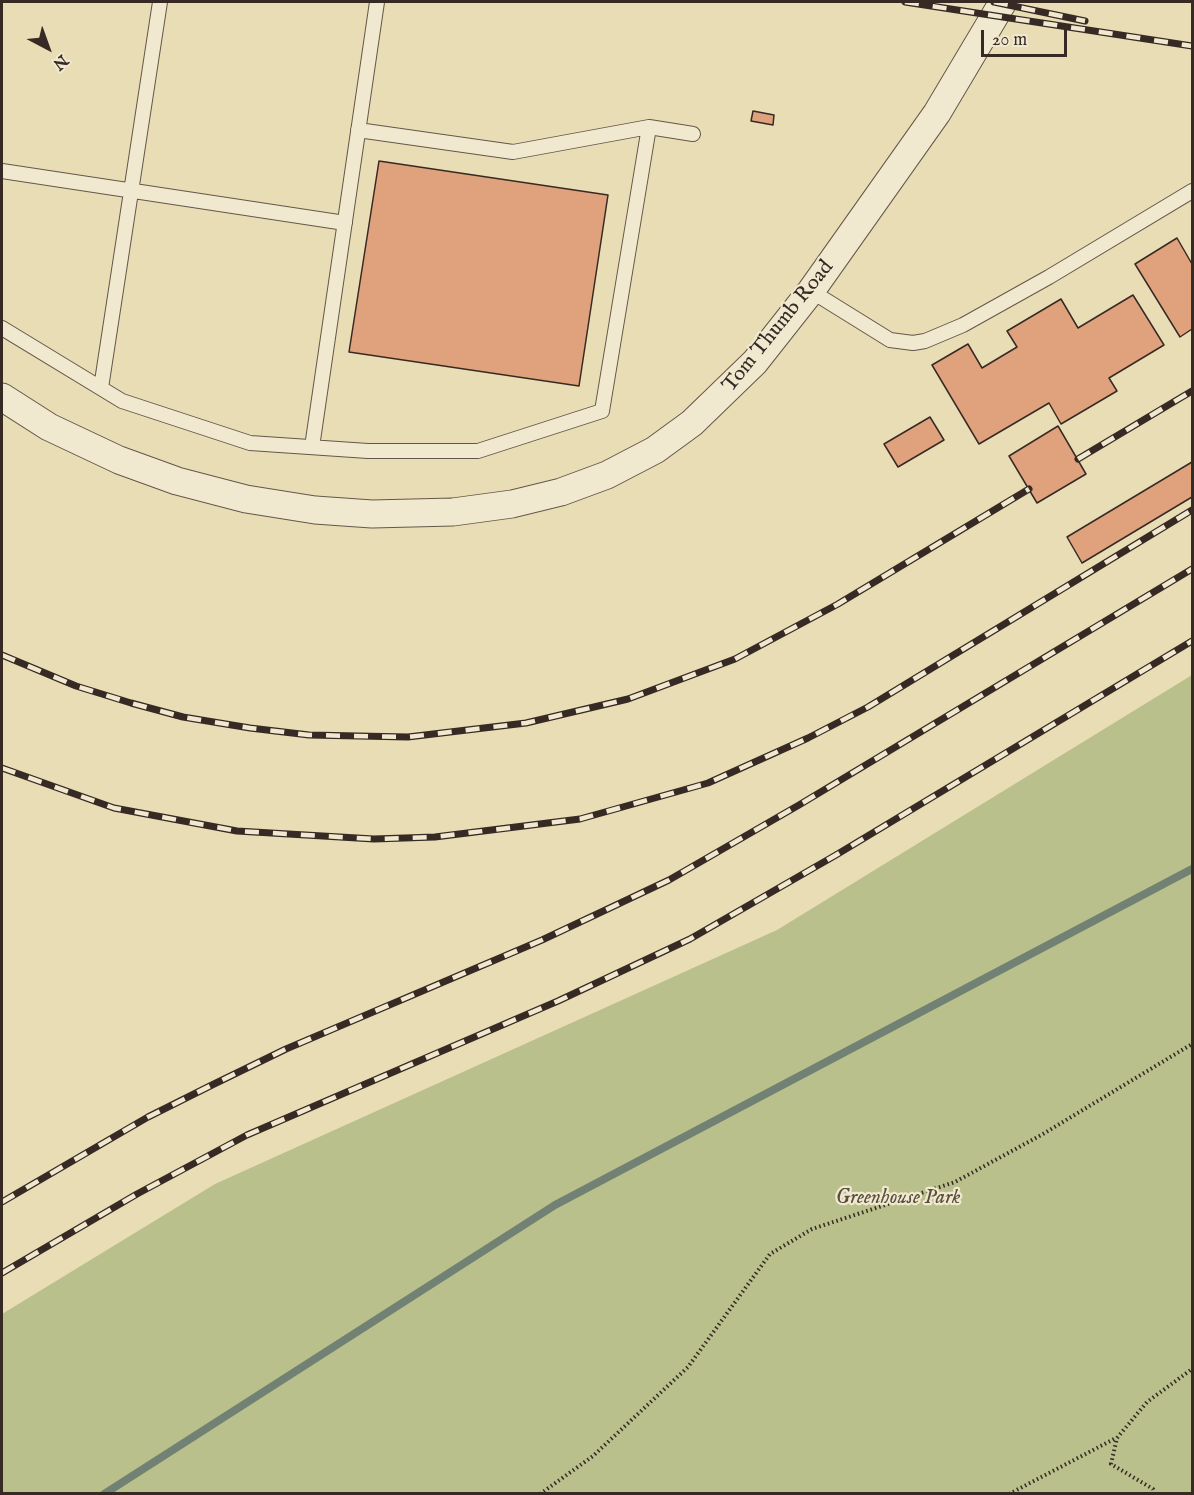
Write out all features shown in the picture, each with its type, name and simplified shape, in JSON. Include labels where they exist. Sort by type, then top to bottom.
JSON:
[{"type":"street","name":"Tom Thumb Road","points":[[2,397],[49,427],[118,460],[177,481],[246,499],[315,510],[372,514],[453,512],[512,504],[561,492],[607,475],[655,450],[692,423],[755,362],[811,291],[937,113],[1003,2]]},
{"type":"lane","points":[[101,388],[160,2]]},
{"type":"lane","points":[[312,447],[377,2]]},
{"type":"lane","points":[[358,130],[513,152],[650,127],[693,134]]},
{"type":"lane","points":[[2,328],[122,401],[250,443],[368,451],[478,450],[602,411],[650,127]]},
{"type":"lane","points":[[2,171],[345,223]]},
{"type":"lane","points":[[811,291],[890,340],[913,343],[925,341],[963,325],[1049,277],[1192,191]]},
{"type":"path","points":[[540,1494],[593,1456],[688,1367],[770,1254],[812,1229],[956,1182],[1043,1134],[1192,1044]]},
{"type":"path","points":[[1010,1494],[1117,1438],[1147,1402],[1192,1369]]},
{"type":"path","points":[[1117,1438],[1111,1464],[1153,1489],[1155,1494]]},
{"type":"green space","name":"Greenhouse Park","points":[[1192,675],[1192,1493],[2,1493],[2,1314],[215,1184],[777,930]]},
{"type":"building","points":[[753,111],[774,115],[773,125],[751,121]]},
{"type":"building","points":[[379,161],[608,195],[579,386],[349,352]]},
{"type":"building","points":[[1177,238],[1192,264],[1192,329],[1180,337],[1135,264]]},
{"type":"building","points":[[1133,295],[1164,345],[1109,378],[1117,391],[1061,424],[1049,403],[979,444],[932,365],[968,344],[982,368],[1017,347],[1007,331],[1061,299],[1078,328]]},
{"type":"building","points":[[930,417],[944,440],[898,467],[884,444]]},
{"type":"building","points":[[1058,426],[1086,474],[1037,503],[1009,456]]},
{"type":"building","points":[[1192,462],[1192,497],[1082,563],[1067,537]]},
{"type":"waterway","points":[[104,1494],[555,1205],[1192,869]]},
{"type":"railway","points":[[905,2],[1192,46]]},
{"type":"railway","points":[[994,2],[1085,21]]},
{"type":"railway","points":[[1078,459],[1192,391]]},
{"type":"railway","points":[[2,655],[76,686],[131,703],[183,717],[250,728],[309,735],[408,737],[526,723],[628,699],[735,659],[838,604],[1029,489]]},
{"type":"railway","points":[[2,768],[114,808],[237,831],[374,839],[435,837],[580,819],[708,783],[808,738],[868,707],[1192,510]]},
{"type":"railway","points":[[2,1202],[148,1117],[286,1049],[542,940],[669,880],[799,805],[1192,569]]},
{"type":"railway","points":[[2,1273],[137,1194],[247,1135],[558,1001],[690,939],[836,855],[1192,641]]}]
